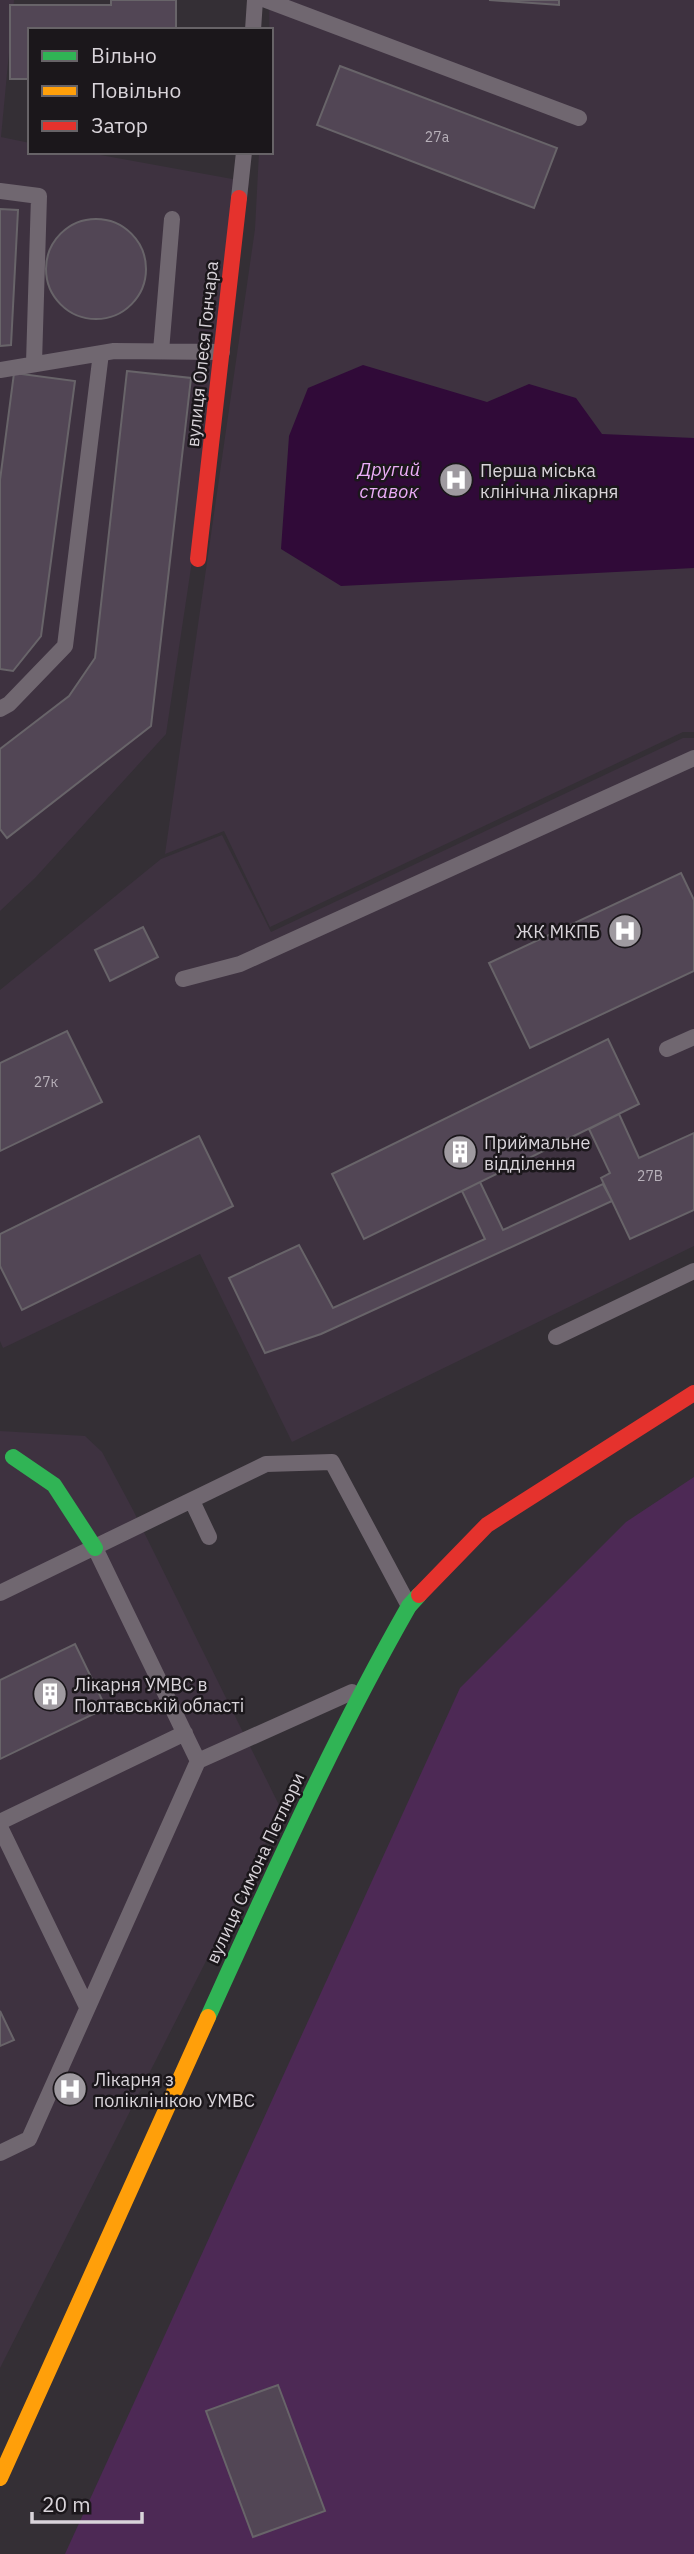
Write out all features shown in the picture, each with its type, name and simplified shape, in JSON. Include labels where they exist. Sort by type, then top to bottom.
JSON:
[{"type":"street","name":"вулиця Олеся Гончара","points":[[198,559],[239,198]]},
{"type":"street","name":"вулиця Симона Петлюри","points":[[0,2478],[306,1800],[362,1688],[409,1606],[486,1525],[694,1392]]},
{"type":"street","points":[[13,1457],[54,1485],[95,1548]]},
{"type":"lane","points":[[253,28],[255,0]]},
{"type":"lane","points":[[266,0],[579,118]]},
{"type":"lane","name":"вулиця Олеся Гончара","points":[[239,198],[244,154]]},
{"type":"lane","points":[[0,191],[39,196],[34,363]]},
{"type":"lane","points":[[161,351],[172,219]]},
{"type":"lane","points":[[0,370],[101,353],[222,352]]},
{"type":"lane","points":[[0,709],[9,704],[65,646],[101,353]]},
{"type":"lane","points":[[183,979],[240,964],[694,758]]},
{"type":"lane","points":[[667,1049],[694,1037]]},
{"type":"lane","points":[[556,1337],[694,1272]]},
{"type":"lane","points":[[0,1593],[266,1464],[332,1462],[409,1606]]},
{"type":"lane","points":[[192,1502],[209,1537]]},
{"type":"lane","points":[[95,1548],[198,1761]]},
{"type":"lane","points":[[0,2153],[29,2139],[198,1761],[362,1688]]},
{"type":"lane","points":[[0,1822],[185,1733]]},
{"type":"lane","points":[[0,1827],[87,2007]]},
{"type":"shaded area","points":[[0,0],[14,0],[1,137],[28,143],[28,154],[95,154],[249,182],[166,734],[35,878],[0,911]]},
{"type":"shaded area","name":"Перша міська клінічна лікарня","points":[[269,0],[694,0],[694,732],[683,732],[270,927],[224,831],[165,854],[255,229],[259,154],[273,154],[273,28],[269,28]]},
{"type":"shaded area","points":[[683,738],[694,738],[694,1246],[292,1442],[200,1254],[3,1348],[0,1341],[0,990],[161,859],[222,835],[271,932]]},
{"type":"shaded area","name":"Лікарня з поліклінікою УМВС","points":[[0,1431],[85,1436],[102,1452],[282,1811],[0,2368]]},
{"type":"shaded area","points":[[694,1477],[694,2554],[65,2554],[460,1688],[626,1522]]},
{"type":"water","name":"Другий ставок","points":[[363,365],[487,402],[529,384],[576,398],[602,434],[694,438],[694,568],[341,586],[281,549],[289,436],[308,388]]},
{"type":"building","points":[[111,0],[176,0],[176,28],[28,28],[28,79],[10,79],[10,5],[111,5]]},
{"type":"building","points":[[489,0],[559,0],[559,5]]},
{"type":"building","points":[[340,66],[557,148],[534,208],[317,125]]},
{"type":"building","points":[[0,209],[18,210],[11,345],[0,346]]},
{"type":"building","points":[[96,219],[115,223],[132,233],[142,250],[146,269],[142,288],[132,305],[115,315],[96,319],[77,315],[60,305],[50,288],[46,269],[50,250],[60,233],[77,223]]},
{"type":"building","points":[[127,371],[191,378],[151,726],[7,838],[0,829],[0,749],[69,696],[95,658]]},
{"type":"building","points":[[14,373],[75,381],[41,636],[13,671],[0,669],[0,480]]},
{"type":"building","name":"ЖК МКПБ","points":[[681,873],[694,900],[694,971],[530,1048],[489,963]]},
{"type":"building","points":[[143,927],[158,957],[110,981],[95,950]]},
{"type":"building","points":[[67,1031],[102,1102],[0,1151],[0,1063]]},
{"type":"building","name":"Приймальне відділення","points":[[608,1039],[639,1104],[364,1239],[332,1174]]},
{"type":"building","points":[[619,1114],[639,1158],[694,1133],[694,1210],[630,1239],[601,1178],[610,1173],[589,1129]]},
{"type":"building","points":[[199,1136],[233,1206],[22,1310],[0,1266],[0,1234]]},
{"type":"building","points":[[480,1182],[503,1230],[603,1184],[612,1201],[321,1334],[265,1353],[229,1278],[299,1245],[333,1308],[485,1239],[462,1191]]},
{"type":"building","name":"Лікарня УМВС в Полтавській області","points":[[75,1644],[106,1708],[0,1759],[0,1680]]},
{"type":"building","points":[[0,2011],[14,2040],[0,2046]]},
{"type":"building","points":[[278,2385],[325,2511],[253,2537],[206,2411]]},
{"type":"traffic: fast","points":[[13,1457],[54,1485],[95,1548]]},
{"type":"traffic: fast","points":[[208,2017],[329,1758],[381,1656],[409,1606],[419,1595]]},
{"type":"traffic: slow","points":[[0,2478],[208,2017]]},
{"type":"traffic: jam","points":[[198,559],[239,198]]},
{"type":"traffic: jam","points":[[419,1595],[487,1525],[694,1393]]},
{"type":"place","name":"Перша міська клінічна лікарня","points":[[456,480]]},
{"type":"place","name":"ЖК МКПБ","points":[[625,931]]},
{"type":"place","name":"Приймальне відділення","points":[[460,1152]]},
{"type":"place","name":"Лікарня УМВС в Полтавській області","points":[[50,1694]]},
{"type":"place","name":"Лікарня з поліклінікою УМВС","points":[[70,2089]]}]
